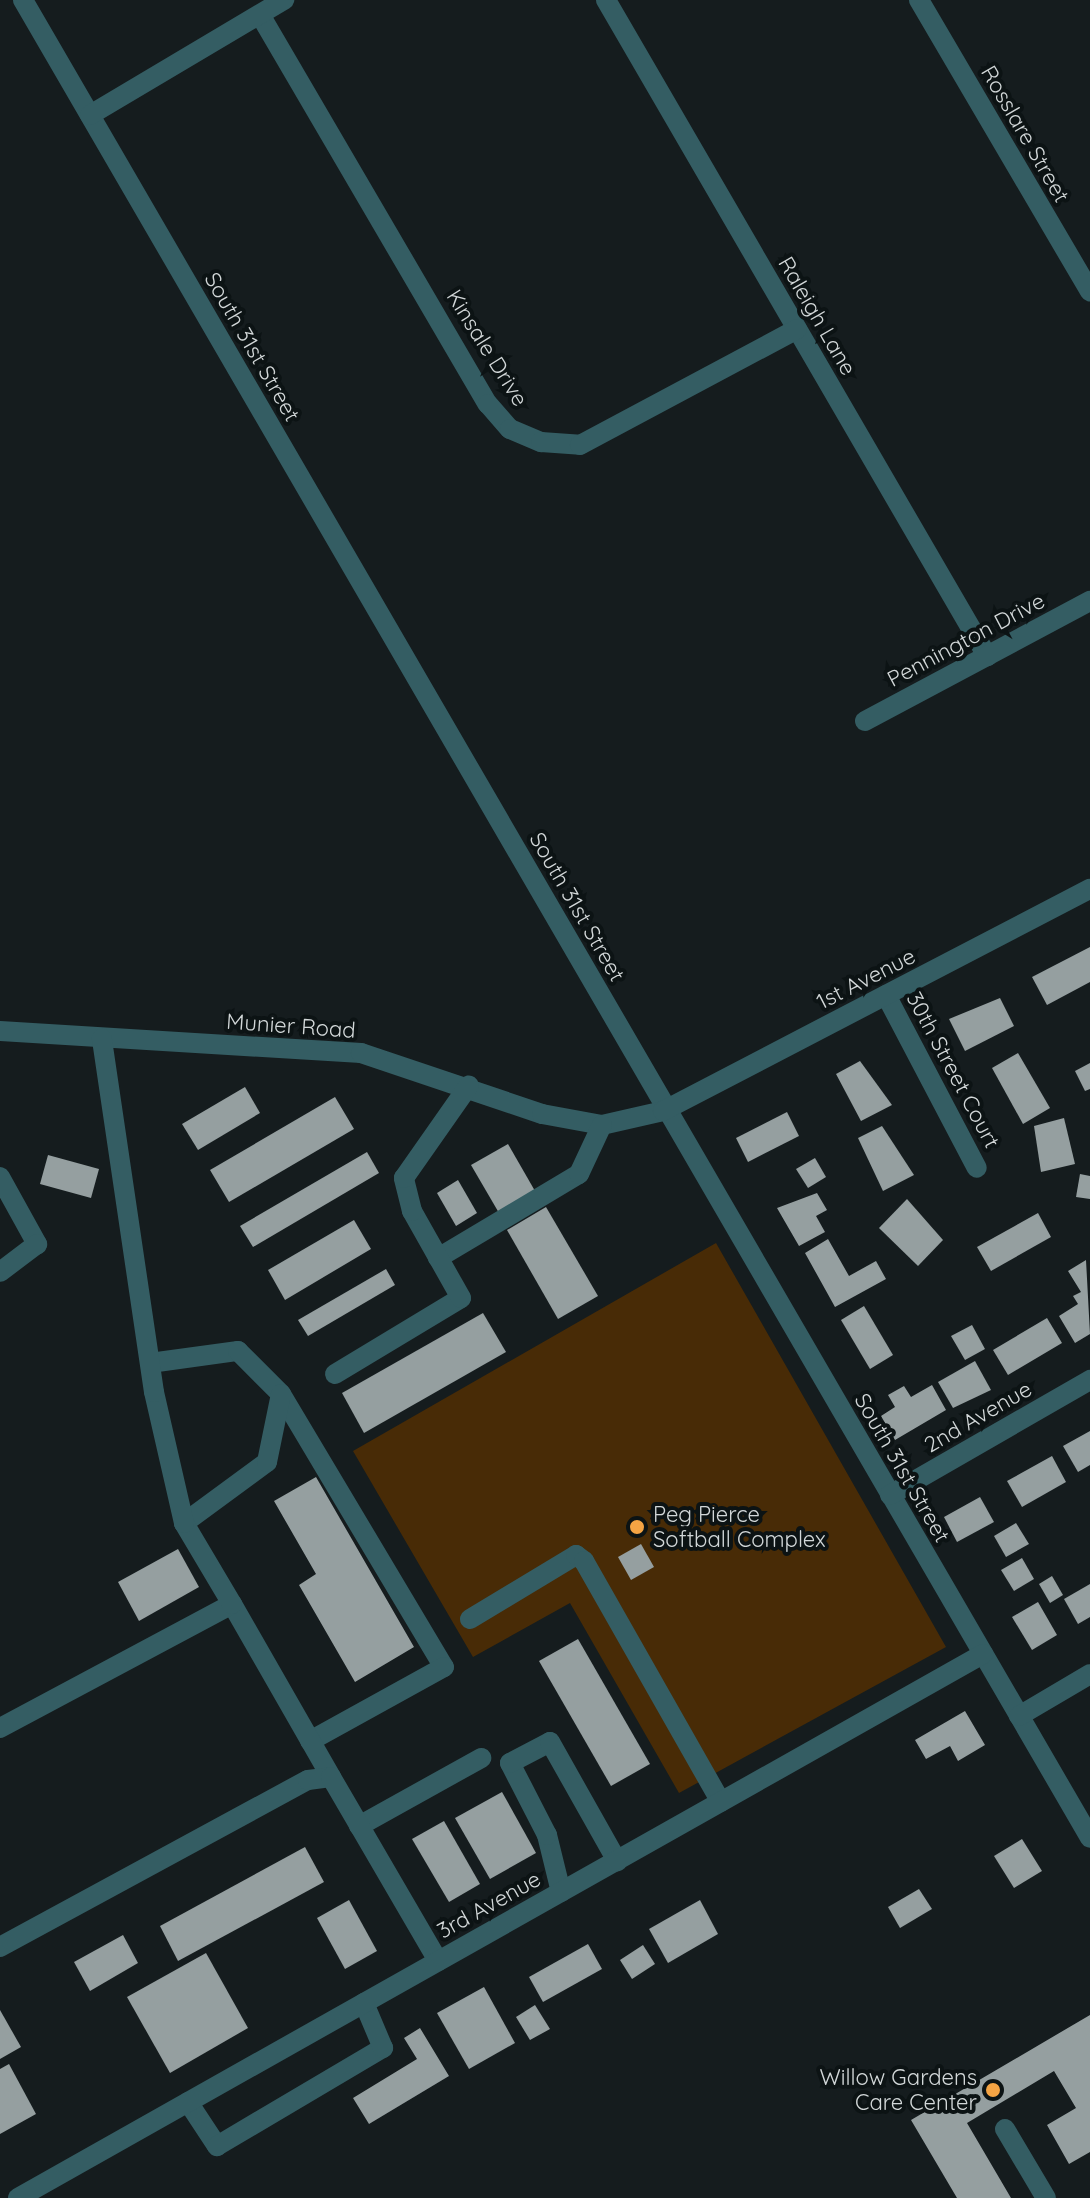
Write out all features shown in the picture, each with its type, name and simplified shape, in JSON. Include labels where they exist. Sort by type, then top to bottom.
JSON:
[{"type":"street","name":"South 31st Street","points":[[23,0],[663,1111],[1090,1838]]},
{"type":"street","points":[[90,115],[262,18],[284,0]]},
{"type":"street","name":"Raleigh Lane","points":[[606,0],[987,656]]},
{"type":"street","name":"Rosslare Street","points":[[919,0],[1090,292]]},
{"type":"street","name":"Kinsale Drive","points":[[262,18],[488,404],[510,429],[541,442],[580,445],[797,329]]},
{"type":"street","name":"Pennington Drive","points":[[865,721],[1090,601]]},
{"type":"street","name":"1st Avenue","points":[[663,1111],[1090,889]]},
{"type":"street","name":"30th Street Court","points":[[886,995],[977,1168]]},
{"type":"street","name":"Munier Road","points":[[0,1031],[361,1053],[469,1085],[542,1114],[602,1125],[663,1111]]},
{"type":"street","points":[[102,1039],[150,1363],[184,1523],[438,1961]]},
{"type":"street","points":[[335,1374],[461,1298],[412,1211],[404,1178],[469,1085]]},
{"type":"street","points":[[438,1258],[579,1174],[602,1125]]},
{"type":"street","points":[[0,1177],[37,1251],[0,1272]]},
{"type":"street","points":[[150,1363],[238,1351],[281,1394],[444,1667],[310,1741]]},
{"type":"street","name":"2nd Avenue","points":[[890,1495],[1090,1380]]},
{"type":"street","points":[[184,1523],[267,1462],[281,1394]]},
{"type":"street","points":[[470,1619],[576,1555],[721,1802]]},
{"type":"street","points":[[0,1728],[232,1604]]},
{"type":"street","name":"3rd Avenue","points":[[18,2198],[983,1654]]},
{"type":"street","points":[[1019,1716],[1090,1674]]},
{"type":"street","points":[[561,1892],[547,1835],[510,1763],[550,1742],[617,1861]]},
{"type":"street","points":[[359,1826],[481,1758]]},
{"type":"street","points":[[0,1947],[308,1780],[331,1777]]},
{"type":"street","points":[[188,2102],[217,2146],[383,2048],[364,2003]]},
{"type":"street","points":[[1005,2129],[1046,2198]]},
{"type":"shaded area","name":"Peg Pierce Softball Complex","points":[[716,1243],[946,1647],[679,1793],[570,1603],[473,1657],[353,1451]]},
{"type":"building","points":[[1090,947],[1090,982],[1047,1005],[1032,977]]},
{"type":"building","points":[[1000,998],[1014,1026],[965,1051],[949,1019]]},
{"type":"building","points":[[1018,1053],[1050,1108],[1023,1124],[992,1068]]},
{"type":"building","points":[[860,1061],[892,1105],[861,1121],[836,1074]]},
{"type":"building","points":[[1090,1063],[1090,1089],[1085,1091],[1075,1071]]},
{"type":"building","points":[[245,1087],[260,1113],[198,1150],[182,1124]]},
{"type":"building","points":[[335,1097],[354,1129],[229,1202],[210,1170]]},
{"type":"building","points":[[787,1112],[799,1136],[748,1162],[736,1138]]},
{"type":"building","points":[[1064,1118],[1075,1164],[1041,1172],[1034,1126]]},
{"type":"building","points":[[882,1126],[914,1175],[883,1191],[858,1138]]},
{"type":"building","points":[[508,1144],[535,1191],[499,1213],[471,1165]]},
{"type":"building","points":[[367,1152],[379,1173],[253,1247],[240,1226]]},
{"type":"building","points":[[48,1155],[99,1169],[91,1198],[40,1184]]},
{"type":"building","points":[[815,1158],[826,1177],[808,1188],[796,1169]]},
{"type":"building","points":[[1080,1174],[1090,1176],[1090,1199],[1076,1197]]},
{"type":"building","points":[[458,1180],[477,1213],[456,1226],[437,1193]]},
{"type":"building","points":[[817,1193],[827,1210],[816,1216],[825,1232],[799,1246],[777,1208]]},
{"type":"building","points":[[907,1199],[943,1240],[918,1266],[879,1228]]},
{"type":"building","points":[[546,1207],[598,1296],[558,1319],[507,1230]]},
{"type":"building","points":[[1038,1213],[1051,1237],[991,1271],[977,1247]]},
{"type":"building","points":[[354,1220],[371,1249],[285,1300],[268,1270]]},
{"type":"building","points":[[828,1239],[849,1276],[876,1261],[886,1279],[835,1307],[805,1253]]},
{"type":"building","points":[[1086,1260],[1090,1334],[1075,1343],[1059,1316],[1078,1304],[1073,1296],[1081,1292],[1068,1271]]},
{"type":"building","points":[[386,1269],[395,1285],[308,1336],[298,1320]]},
{"type":"building","points":[[864,1306],[893,1355],[870,1369],[841,1320]]},
{"type":"building","points":[[483,1313],[506,1352],[364,1433],[342,1393]]},
{"type":"building","points":[[1047,1318],[1062,1343],[1008,1375],[993,1350]]},
{"type":"building","points":[[972,1325],[985,1349],[965,1360],[951,1336]]},
{"type":"building","points":[[975,1361],[991,1390],[953,1408],[938,1382]]},
{"type":"building","points":[[932,1385],[946,1410],[895,1440],[881,1416],[895,1407],[888,1395],[904,1386],[911,1397]]},
{"type":"building","points":[[1090,1431],[1090,1465],[1078,1472],[1063,1446]]},
{"type":"building","points":[[1052,1456],[1066,1482],[1022,1507],[1007,1481]]},
{"type":"building","points":[[316,1477],[414,1647],[355,1682],[299,1585],[316,1574],[274,1501]]},
{"type":"building","points":[[980,1497],[994,1522],[957,1542],[944,1517]]},
{"type":"building","points":[[1016,1523],[1029,1544],[1006,1557],[994,1536]]},
{"type":"building","points":[[641,1544],[654,1567],[631,1580],[618,1557]]},
{"type":"building","points":[[178,1549],[199,1587],[139,1621],[118,1582]]},
{"type":"building","points":[[1022,1558],[1034,1579],[1014,1591],[1001,1570]]},
{"type":"building","points":[[1052,1576],[1063,1595],[1050,1603],[1039,1584]]},
{"type":"building","points":[[1090,1584],[1090,1617],[1078,1624],[1064,1599]]},
{"type":"building","points":[[1038,1602],[1057,1635],[1032,1650],[1012,1617]]},
{"type":"building","points":[[578,1639],[650,1764],[611,1786],[539,1661]]},
{"type":"building","points":[[965,1711],[985,1745],[958,1761],[950,1746],[926,1759],[915,1740]]},
{"type":"building","points":[[502,1792],[536,1853],[490,1879],[455,1818]]},
{"type":"building","points":[[444,1821],[480,1884],[449,1902],[412,1839]]},
{"type":"building","points":[[1022,1839],[1042,1871],[1014,1888],[994,1856]]},
{"type":"building","points":[[305,1847],[324,1882],[178,1961],[160,1926]]},
{"type":"building","points":[[919,1889],[932,1909],[900,1928],[888,1907]]},
{"type":"building","points":[[349,1900],[377,1951],[345,1969],[317,1918]]},
{"type":"building","points":[[700,1900],[718,1934],[668,1963],[649,1929]]},
{"type":"building","points":[[123,1935],[138,1963],[90,1991],[74,1962]]},
{"type":"building","points":[[588,1944],[602,1969],[543,2002],[529,1977]]},
{"type":"building","points":[[643,1945],[655,1964],[632,1979],[620,1960]]},
{"type":"building","points":[[206,1953],[248,2028],[170,2073],[127,1997]]},
{"type":"building","points":[[484,1987],[515,2043],[469,2069],[437,2013]]},
{"type":"building","points":[[535,2005],[550,2029],[530,2040],[516,2017]]},
{"type":"building","points":[[0,2010],[21,2047],[0,2059]]},
{"type":"building","name":"Willow Gardens Care Center","points":[[1090,2015],[1090,2152],[1069,2164],[1047,2125],[1076,2108],[1054,2071],[967,2123],[1011,2198],[957,2198],[911,2120]]},
{"type":"building","points":[[420,2028],[449,2076],[369,2124],[353,2098],[417,2059],[404,2038]]},
{"type":"building","points":[[9,2064],[36,2114],[0,2134],[0,2069]]},
{"type":"place","name":"Peg Pierce Softball Complex","points":[[637,1527]]},
{"type":"place","name":"Willow Gardens Care Center","points":[[993,2090]]}]
